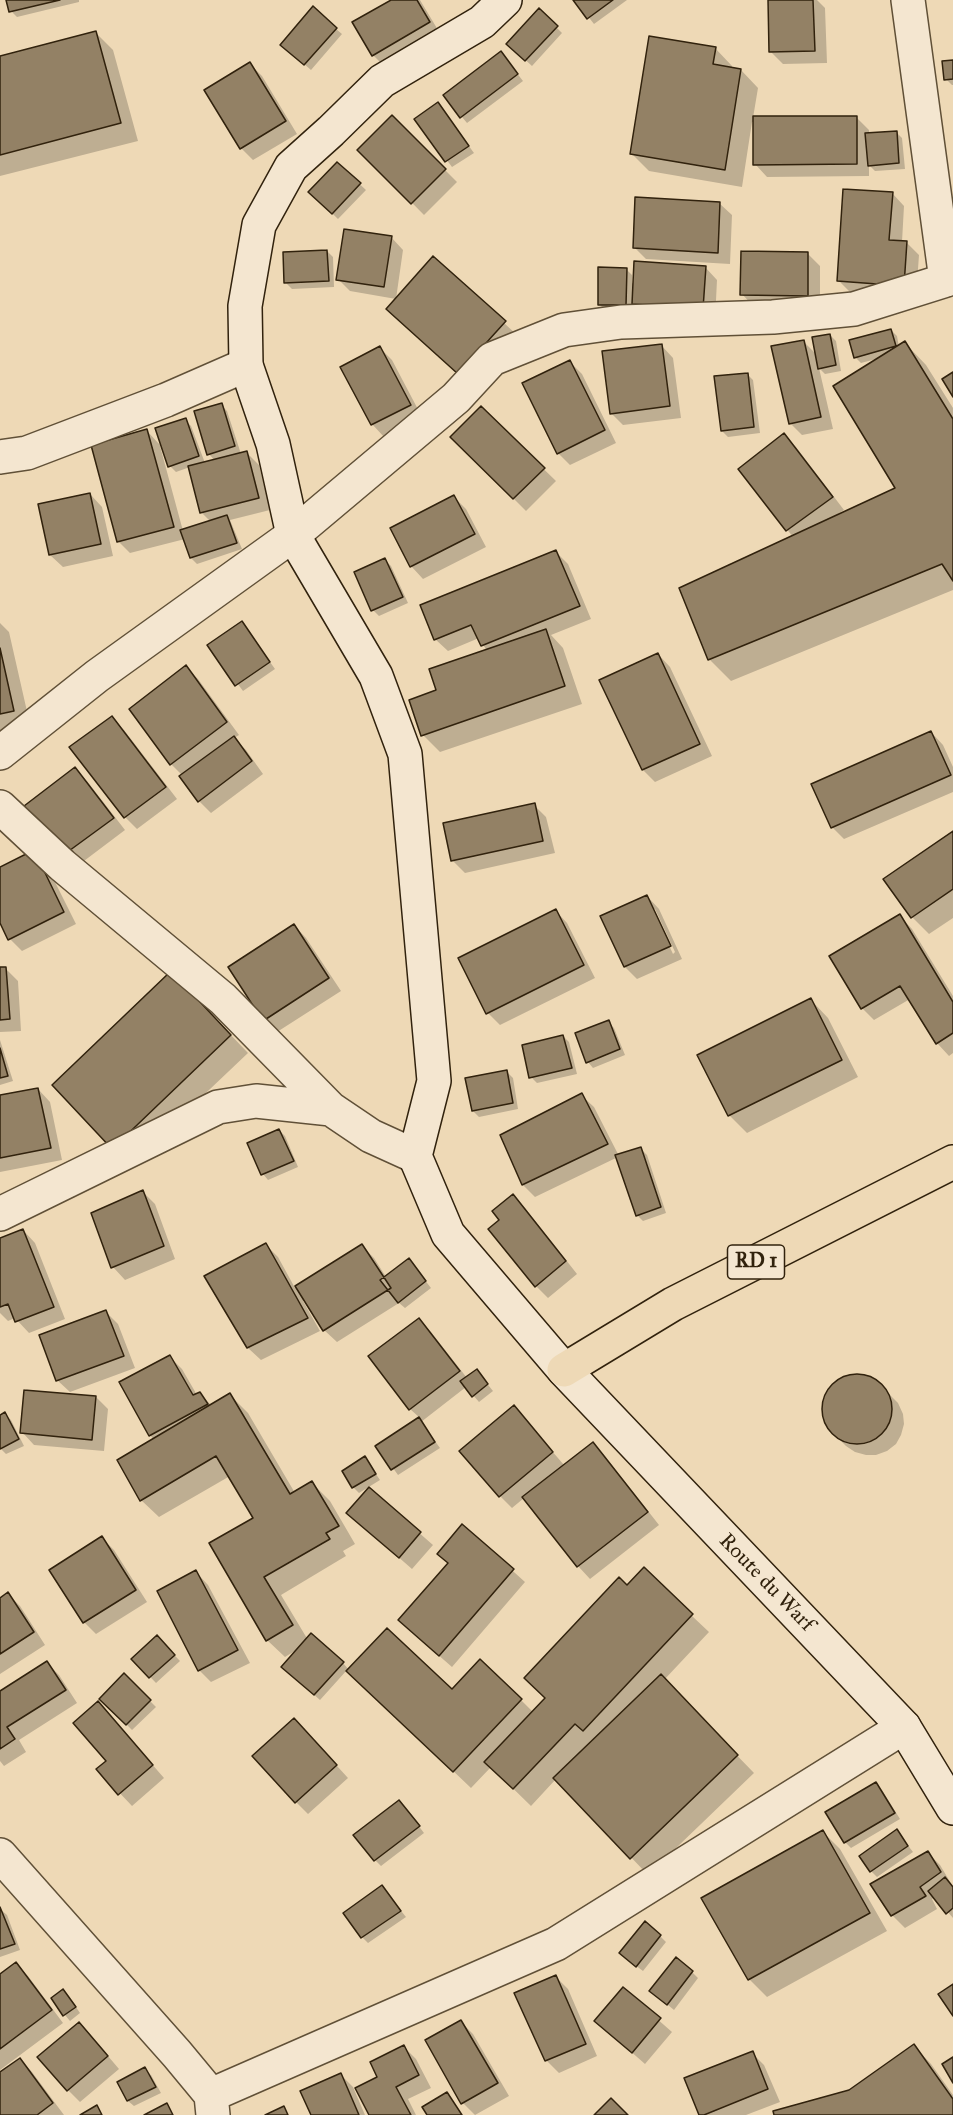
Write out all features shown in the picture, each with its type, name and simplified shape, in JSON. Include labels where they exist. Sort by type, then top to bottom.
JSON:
[{"type":"main road","name":"RD 1","points":[[564,1370],[673,1304],[953,1162]]},
{"type":"street","points":[[0,807],[62,865],[223,999],[331,1109],[371,1136],[415,1156],[434,1081],[405,754],[376,676],[292,535],[273,444],[246,365],[245,306],[259,225],[291,167],[332,131],[382,81],[482,22],[505,0]]},
{"type":"street","points":[[0,753],[97,676],[292,535],[456,398],[492,359],[564,330],[621,322],[773,317],[854,309],[950,279],[908,0]]},
{"type":"street","points":[[0,457],[27,453],[166,400],[246,365]]},
{"type":"street","points":[[0,1214],[218,1107],[256,1101],[331,1109]]},
{"type":"street","name":"Route du Warf","points":[[415,1156],[448,1234],[564,1370],[904,1727],[953,1809]]},
{"type":"street","points":[[0,1855],[177,2054],[212,2105],[556,1944],[904,1727]]},
{"type":"building","points":[[6,0],[60,0],[9,12]]},
{"type":"building","points":[[391,0],[417,0],[430,22],[372,56],[352,22]]},
{"type":"building","points":[[573,0],[613,0],[587,19]]},
{"type":"building","points":[[768,0],[813,0],[815,51],[769,52]]},
{"type":"building","points":[[313,6],[337,28],[304,65],[280,45]]},
{"type":"building","points":[[539,8],[558,26],[525,61],[506,44]]},
{"type":"building","points":[[96,31],[121,123],[0,155],[0,56]]},
{"type":"building","points":[[649,36],[716,47],[713,64],[741,69],[725,170],[630,154]]},
{"type":"building","points":[[501,51],[518,74],[460,118],[443,95]]},
{"type":"building","points":[[953,60],[953,79],[944,80],[942,61]]},
{"type":"building","points":[[250,62],[286,121],[240,149],[204,90]]},
{"type":"building","points":[[438,102],[469,146],[445,162],[414,119]]},
{"type":"building","points":[[392,115],[446,169],[411,204],[357,150]]},
{"type":"building","points":[[753,116],[857,116],[857,164],[753,165]]},
{"type":"building","points":[[897,131],[899,163],[868,166],[865,133]]},
{"type":"building","points":[[337,162],[361,183],[332,214],[308,192]]},
{"type":"building","points":[[843,189],[893,192],[889,240],[907,241],[904,286],[837,281]]},
{"type":"building","points":[[635,197],[720,202],[718,253],[633,248]]},
{"type":"building","points":[[344,229],[392,236],[384,287],[336,280]]},
{"type":"building","points":[[327,250],[329,281],[284,283],[283,252]]},
{"type":"building","points":[[741,251],[808,252],[808,296],[740,295]]},
{"type":"building","points":[[433,256],[506,321],[458,374],[386,309]]},
{"type":"building","points":[[634,261],[706,266],[703,309],[632,304]]},
{"type":"building","points":[[598,267],[627,268],[626,305],[598,305]]},
{"type":"building","points":[[891,329],[896,346],[854,358],[849,340]]},
{"type":"building","points":[[830,334],[836,365],[818,369],[812,337]]},
{"type":"building","points":[[804,340],[821,417],[789,424],[771,346]]},
{"type":"building","points":[[905,341],[953,419],[953,581],[942,564],[708,660],[679,588],[895,488],[833,386]]},
{"type":"building","points":[[662,344],[670,406],[610,414],[602,351]]},
{"type":"building","points":[[380,346],[411,405],[371,425],[340,367]]},
{"type":"building","points":[[570,360],[605,430],[557,454],[522,383]]},
{"type":"building","points":[[953,372],[953,397],[942,379]]},
{"type":"building","points":[[748,373],[754,427],[721,431],[714,376]]},
{"type":"building","points":[[222,403],[235,446],[207,455],[194,411]]},
{"type":"building","points":[[481,406],[545,468],[513,499],[450,437]]},
{"type":"building","points":[[186,418],[199,456],[168,467],[155,428]]},
{"type":"building","points":[[147,429],[174,527],[117,542],[91,445]]},
{"type":"building","points":[[784,433],[833,497],[786,531],[738,469]]},
{"type":"building","points":[[247,451],[259,498],[200,513],[188,466]]},
{"type":"building","points":[[90,493],[101,544],[49,555],[38,504]]},
{"type":"building","points":[[454,495],[475,534],[410,567],[390,528]]},
{"type":"building","points":[[227,515],[237,543],[190,558],[180,530]]},
{"type":"building","points":[[556,550],[580,606],[481,646],[471,625],[434,640],[420,605]]},
{"type":"building","points":[[385,558],[403,597],[371,611],[354,572]]},
{"type":"building","points":[[242,621],[270,662],[235,686],[207,645]]},
{"type":"building","points":[[546,629],[565,686],[421,736],[409,700],[436,690],[429,669]]},
{"type":"building","points":[[0,648],[14,711],[0,714]]},
{"type":"building","points":[[658,653],[700,744],[642,770],[599,680]]},
{"type":"building","points":[[186,665],[227,722],[170,765],[129,709]]},
{"type":"building","points":[[112,716],[166,787],[124,818],[69,747]]},
{"type":"building","points":[[931,731],[951,775],[831,828],[811,784]]},
{"type":"building","points":[[234,736],[252,761],[198,802],[179,776]]},
{"type":"building","points":[[75,767],[114,818],[62,856],[24,806]]},
{"type":"building","points":[[535,803],[543,841],[451,861],[443,823]]},
{"type":"building","points":[[953,831],[953,889],[911,918],[883,879]]},
{"type":"building","points":[[34,850],[64,912],[8,940],[0,923],[0,867]]},
{"type":"building","points":[[647,895],[671,946],[624,967],[600,916]]},
{"type":"building","points":[[556,909],[584,965],[486,1014],[458,958]]},
{"type":"building","points":[[900,914],[953,1002],[953,1033],[936,1044],[900,986],[861,1009],[829,956]]},
{"type":"building","points":[[294,924],[329,978],[263,1021],[228,967]]},
{"type":"building","points":[[0,967],[6,967],[10,1019],[0,1020]]},
{"type":"building","points":[[171,971],[231,1035],[112,1149],[52,1085]]},
{"type":"building","points":[[811,998],[842,1060],[728,1116],[697,1055]]},
{"type":"building","points":[[609,1020],[620,1049],[586,1063],[575,1033]]},
{"type":"building","points":[[563,1035],[572,1068],[529,1078],[522,1045]]},
{"type":"building","points":[[0,1048],[8,1076],[0,1078]]},
{"type":"building","points":[[507,1070],[513,1103],[472,1111],[465,1078]]},
{"type":"building","points":[[38,1088],[51,1148],[0,1158],[0,1095]]},
{"type":"building","points":[[582,1093],[608,1144],[522,1185],[500,1135]]},
{"type":"building","points":[[279,1129],[294,1161],[261,1175],[247,1143]]},
{"type":"building","points":[[641,1147],[661,1207],[636,1216],[615,1155]]},
{"type":"building","points":[[143,1190],[164,1246],[111,1268],[91,1213]]},
{"type":"building","points":[[513,1194],[566,1261],[535,1287],[488,1229],[499,1220],[492,1211]]},
{"type":"building","points":[[23,1229],[54,1307],[15,1322],[8,1304],[0,1307],[0,1238]]},
{"type":"building","points":[[266,1243],[308,1318],[247,1348],[204,1276]]},
{"type":"building","points":[[362,1244],[391,1288],[323,1331],[295,1286]]},
{"type":"building","points":[[409,1258],[426,1281],[398,1303],[380,1280]]},
{"type":"building","points":[[106,1310],[124,1356],[56,1381],[39,1335]]},
{"type":"building","points":[[419,1318],[460,1371],[409,1410],[368,1356]]},
{"type":"building","points":[[170,1355],[193,1395],[200,1392],[208,1404],[149,1436],[119,1382]]},
{"type":"building","points":[[477,1369],[488,1384],[472,1397],[460,1381]]},
{"type":"building","points":[[857,1374],[870,1377],[882,1384],[889,1396],[892,1409],[889,1422],[882,1434],[870,1441],[857,1444],[844,1441],[832,1434],[825,1422],[822,1409],[825,1396],[832,1384],[844,1377]]},
{"type":"building","points":[[24,1390],[96,1396],[92,1440],[20,1433]]},
{"type":"building","points":[[230,1393],[290,1494],[312,1481],[339,1526],[326,1533],[330,1539],[264,1577],[293,1625],[266,1641],[209,1543],[253,1518],[216,1456],[140,1501],[117,1460]]},
{"type":"building","points":[[514,1405],[553,1452],[499,1497],[459,1451]]},
{"type":"building","points":[[5,1412],[19,1439],[0,1449],[0,1415]]},
{"type":"building","points":[[419,1417],[435,1442],[391,1470],[375,1446]]},
{"type":"building","points":[[593,1442],[648,1512],[577,1567],[522,1497]]},
{"type":"building","points":[[365,1456],[376,1474],[352,1488],[342,1471]]},
{"type":"building","points":[[369,1487],[421,1532],[399,1558],[346,1513]]},
{"type":"building","points":[[462,1524],[514,1569],[439,1656],[398,1620],[448,1563],[437,1554]]},
{"type":"building","points":[[102,1536],[136,1590],[83,1623],[49,1570]]},
{"type":"building","points":[[644,1567],[693,1614],[583,1731],[575,1724],[513,1789],[484,1762],[545,1698],[524,1678],[619,1577],[627,1585]]},
{"type":"building","points":[[196,1570],[238,1650],[198,1671],[157,1591]]},
{"type":"building","points":[[8,1592],[34,1632],[0,1654],[0,1598]]},
{"type":"building","points":[[387,1628],[452,1689],[480,1659],[522,1699],[453,1772],[346,1671]]},
{"type":"building","points":[[311,1633],[344,1662],[314,1695],[281,1667]]},
{"type":"building","points":[[157,1635],[175,1655],[149,1678],[131,1659]]},
{"type":"building","points":[[47,1661],[66,1690],[7,1727],[15,1739],[0,1749],[0,1691]]},
{"type":"building","points":[[124,1673],[151,1700],[126,1725],[99,1699]]},
{"type":"building","points":[[661,1674],[738,1755],[630,1859],[553,1778]]},
{"type":"building","points":[[98,1701],[153,1765],[118,1795],[96,1769],[106,1761],[73,1723]]},
{"type":"building","points":[[294,1718],[337,1765],[295,1803],[252,1756]]},
{"type":"building","points":[[876,1782],[895,1813],[844,1843],[825,1812]]},
{"type":"building","points":[[399,1800],[420,1826],[374,1861],[353,1835]]},
{"type":"building","points":[[897,1829],[908,1846],[870,1872],[859,1856]]},
{"type":"building","points":[[823,1830],[870,1913],[748,1980],[701,1898]]},
{"type":"building","points":[[928,1851],[941,1872],[920,1887],[926,1896],[891,1916],[870,1884]]},
{"type":"building","points":[[945,1877],[953,1887],[953,1908],[946,1914],[928,1891]]},
{"type":"building","points":[[382,1885],[401,1911],[361,1938],[343,1913]]},
{"type":"building","points":[[0,1907],[15,1944],[0,1949]]},
{"type":"building","points":[[645,1921],[661,1935],[636,1967],[619,1953]]},
{"type":"building","points":[[676,1957],[693,1971],[667,2005],[649,1991]]},
{"type":"building","points":[[16,1962],[52,2010],[0,2049],[0,1974]]},
{"type":"building","points":[[556,1975],[586,2044],[545,2061],[514,1993]]},
{"type":"building","points":[[953,1984],[953,2016],[938,1994]]},
{"type":"building","points":[[623,1987],[661,2018],[632,2053],[594,2021]]},
{"type":"building","points":[[63,1989],[76,2007],[63,2016],[51,1998]]},
{"type":"building","points":[[461,2020],[498,2083],[461,2104],[425,2040]]},
{"type":"building","points":[[79,2022],[108,2056],[67,2091],[37,2057]]},
{"type":"building","points":[[914,2044],[953,2099],[953,2115],[774,2115],[773,2111],[849,2090]]},
{"type":"building","points":[[404,2045],[419,2075],[396,2087],[411,2115],[369,2115],[355,2088],[377,2077],[370,2062]]},
{"type":"building","points":[[753,2051],[768,2089],[699,2115],[684,2078]]},
{"type":"building","points":[[953,2057],[953,2083],[942,2064]]},
{"type":"building","points":[[20,2058],[53,2103],[37,2115],[0,2115],[0,2072]]},
{"type":"building","points":[[145,2067],[156,2087],[127,2101],[117,2082]]},
{"type":"building","points":[[341,2073],[359,2115],[311,2115],[300,2091]]},
{"type":"building","points":[[447,2092],[462,2115],[427,2115],[422,2107]]},
{"type":"building","points":[[611,2098],[628,2115],[594,2115]]},
{"type":"building","points":[[167,2103],[173,2115],[144,2115]]},
{"type":"building","points":[[97,2105],[102,2115],[80,2115]]},
{"type":"building","points":[[284,2106],[288,2115],[265,2115]]}]
